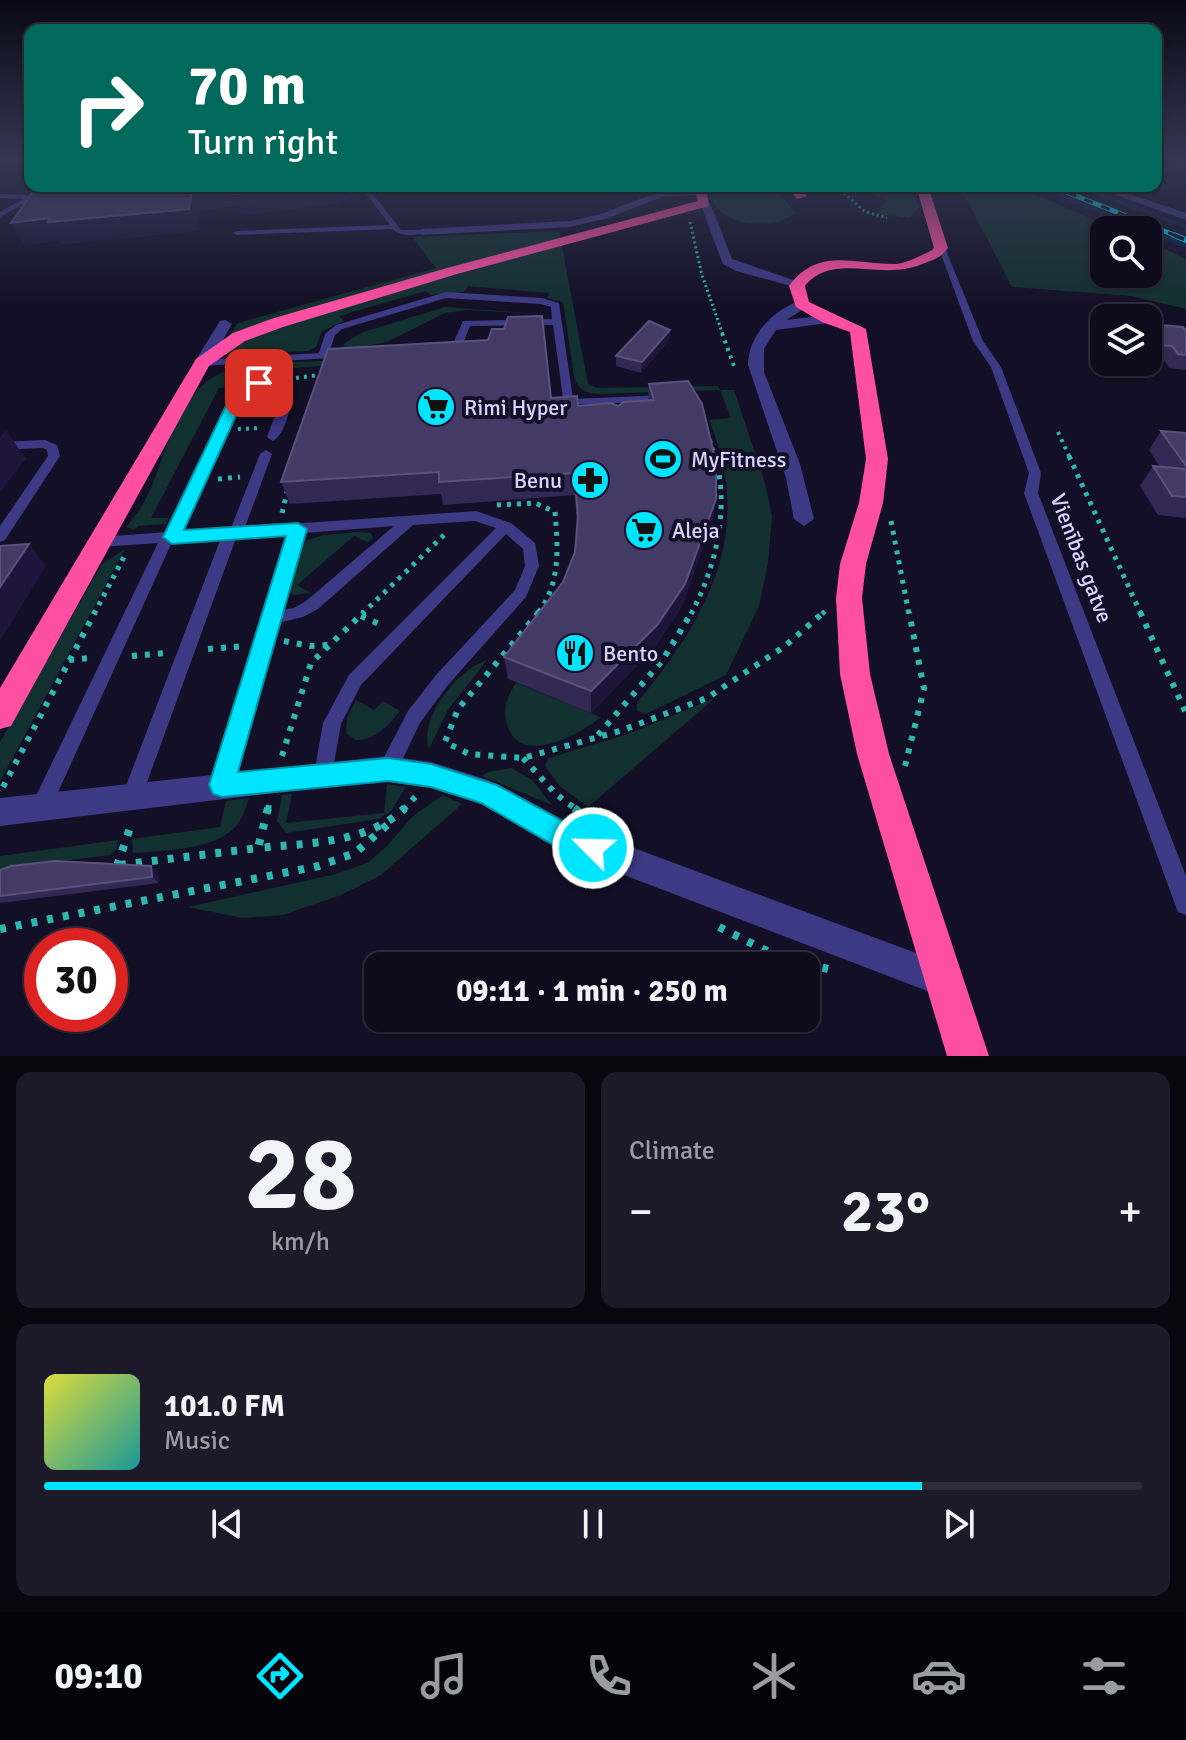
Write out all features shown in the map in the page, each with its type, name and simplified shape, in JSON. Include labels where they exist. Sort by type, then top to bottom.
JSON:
[{"type":"highway","points":[[0,716],[202,363],[239,337],[277,323],[659,207]]},
{"type":"highway","name":"Vienības gatve","points":[[930,207],[941,248]]},
{"type":"highway","points":[[941,248],[932,256],[897,268],[846,263],[810,272],[797,286],[815,312],[858,329],[877,459],[871,503],[853,564],[849,598],[855,674],[873,754],[968,1056]]},
{"type":"street","points":[[422,232],[570,224],[596,219],[626,207]]},
{"type":"street","points":[[707,207],[727,261],[797,286]]},
{"type":"street","points":[[1158,207],[1186,217]]},
{"type":"street","points":[[746,270],[810,272]]},
{"type":"street","points":[[771,326],[815,312]]},
{"type":"street","points":[[804,519],[794,473],[758,382],[755,356],[779,317],[815,312]]},
{"type":"street","points":[[202,363],[225,324]]},
{"type":"street","points":[[0,812],[324,774],[388,769],[431,775],[488,793],[564,837],[943,980]]},
{"type":"lane","points":[[380,207],[399,232],[422,232]]},
{"type":"lane","points":[[237,233],[395,227]]},
{"type":"lane","name":"Vienības gatve","points":[[941,248],[978,341],[996,367],[1035,473],[1031,493],[1186,904]]},
{"type":"lane","points":[[323,356],[330,334],[339,327],[446,295],[551,302],[556,305],[568,403],[614,406],[679,398]]},
{"type":"lane","points":[[427,351],[456,349],[466,323],[557,322]]},
{"type":"lane","points":[[202,363],[353,355]]},
{"type":"lane","points":[[42,805],[239,393],[259,383],[284,383],[287,386],[287,400],[273,437]]},
{"type":"lane","points":[[0,446],[45,444],[53,448],[54,456],[0,537]]},
{"type":"lane","points":[[137,795],[233,533],[266,454]]},
{"type":"lane","points":[[100,542],[476,516],[506,526],[530,547],[532,566],[521,593],[442,680],[414,717],[388,769]]},
{"type":"lane","points":[[271,618],[297,613],[312,605],[409,521]]},
{"type":"lane","points":[[324,774],[332,723],[355,680],[506,526]]},
{"type":"lane","points":[[222,785],[298,529]]},
{"type":"path","points":[[860,207],[887,218]]},
{"type":"path","points":[[322,387],[338,356]]},
{"type":"path","points":[[284,383],[303,375],[327,374]]},
{"type":"path","points":[[1058,432],[1186,713]]},
{"type":"path","points":[[597,735],[670,649],[703,591],[718,533],[721,495],[717,457],[707,433]]},
{"type":"path","points":[[884,522],[889,510],[924,689],[904,772]]},
{"type":"path","points":[[0,793],[129,548]]},
{"type":"path","points":[[505,653],[458,709],[445,742],[469,754],[523,758],[620,731],[707,698],[785,646],[836,601]]},
{"type":"path","points":[[117,866],[137,795]]},
{"type":"path","points":[[0,929],[319,866],[355,853],[391,821]]},
{"type":"path","points":[[104,867],[258,848]]},
{"type":"green space","points":[[716,207],[791,207],[795,213],[767,224],[745,222],[725,215]]},
{"type":"green space","points":[[882,207],[919,208],[910,218],[877,214]]},
{"type":"green space","points":[[971,207],[1065,207],[1090,218],[1090,288],[1162,288],[1162,248],[1186,259],[1186,309],[1131,296],[1012,287]]},
{"type":"green space","points":[[559,231],[588,384],[597,388],[718,386],[720,390],[586,392],[574,376],[563,302],[547,298],[549,293],[468,286],[464,292],[431,295],[425,291],[339,316],[344,321],[322,331],[316,347],[308,351],[222,353],[221,346],[238,323],[436,268],[412,237]]},
{"type":"green space","points":[[445,307],[541,314],[466,310],[445,313],[387,342],[342,350],[345,343],[363,332]]},
{"type":"green space","points":[[323,361],[331,365],[269,371],[219,388],[151,518],[169,518],[166,524],[138,526],[134,530],[126,527],[147,497],[180,416],[194,394],[209,380],[226,371],[246,366]]},
{"type":"green space","points":[[720,390],[734,390],[765,483],[772,516],[768,563],[759,606],[726,675],[646,714],[637,711],[637,703],[685,638],[704,605],[717,571],[725,536],[727,500],[722,461],[709,420],[731,418]]},
{"type":"green space","points":[[371,533],[373,538],[368,542],[354,536],[297,585],[311,593],[292,595],[290,591],[305,541],[323,535]]},
{"type":"green space","points":[[125,549],[0,781],[0,742],[102,564]]},
{"type":"green space","points":[[487,660],[448,710],[429,749],[427,736],[430,723],[443,696],[464,673]]},
{"type":"green space","points":[[516,683],[601,717],[565,739],[536,746],[524,744],[514,737],[505,713]]},
{"type":"green space","points":[[715,698],[588,807],[560,786],[545,766],[548,758],[628,734]]},
{"type":"green space","points":[[356,700],[374,710],[383,701],[400,711],[376,735],[356,740],[346,733],[347,718]]},
{"type":"green space","points":[[512,768],[532,780],[552,805],[482,776]]},
{"type":"green space","points":[[387,784],[406,787],[391,811],[378,819],[286,833],[277,821],[282,795],[292,794],[286,823],[384,813]]},
{"type":"green space","points":[[443,795],[462,804],[381,875],[341,895],[283,915],[243,918],[188,907],[336,874],[369,862],[412,817]]},
{"type":"green space","points":[[249,798],[238,824],[221,837],[184,848],[133,853],[132,839],[220,827],[226,801]]},
{"type":"green space","points":[[118,840],[116,850],[110,855],[0,869],[0,856]]},
{"type":"building","points":[[22,207],[189,207],[48,222],[50,218],[11,223]]},
{"type":"building","name":"Aleja","points":[[542,316],[551,398],[577,396],[578,406],[611,403],[618,406],[624,402],[654,400],[649,384],[688,381],[702,404],[716,462],[716,499],[685,584],[657,625],[591,691],[504,657],[563,582],[575,552],[578,516],[574,473],[439,482],[439,472],[281,482],[328,349],[488,340],[492,329],[504,329],[508,317]]},
{"type":"building","points":[[649,321],[670,330],[642,362],[616,356]]},
{"type":"building","points":[[1162,325],[1186,330],[1186,355],[1178,354],[1172,346],[1162,345]]},
{"type":"building","points":[[1161,431],[1186,433],[1186,466]]},
{"type":"building","points":[[1153,466],[1186,469],[1186,497],[1172,496]]},
{"type":"building","points":[[29,544],[0,587],[0,546]]},
{"type":"building","points":[[55,861],[151,866],[152,877],[0,896],[0,870]]},
{"type":"waterway","points":[[1090,207],[1111,216]]},
{"type":"waterway","points":[[1133,207],[1186,227]]},
{"type":"waterway","points":[[1162,237],[1186,246]]},
{"type":"railway","points":[[1104,207],[1174,235]]},
{"type":"railway","points":[[1174,235],[1179,237]]},
{"type":"railway","points":[[1174,235],[1186,240]]},
{"type":"place","name":"Rimi Hyper","points":[[436,407]]},
{"type":"place","name":"MyFitness","points":[[663,459]]},
{"type":"place","name":"Benu","points":[[590,480]]},
{"type":"place","name":"Aleja","points":[[644,530]]},
{"type":"place","name":"Bento","points":[[575,653]]},
{"type":"route","points":[[259,383],[239,393],[172,537],[298,529],[222,785],[388,769],[431,775],[488,793],[564,837],[593,848]]}]
